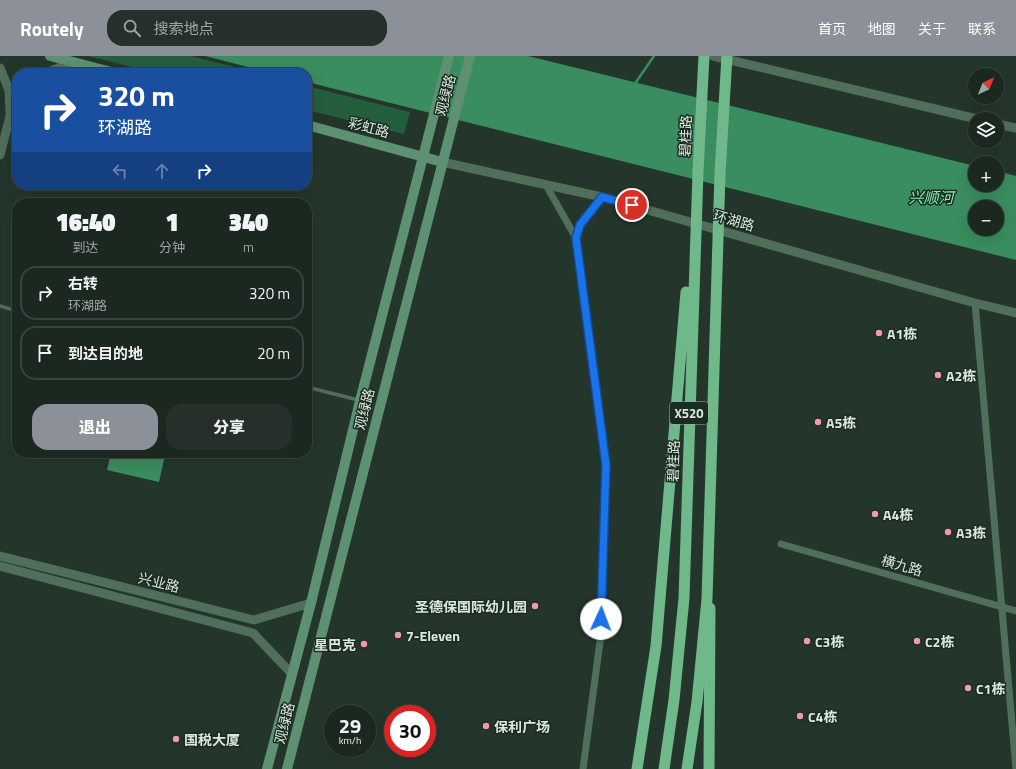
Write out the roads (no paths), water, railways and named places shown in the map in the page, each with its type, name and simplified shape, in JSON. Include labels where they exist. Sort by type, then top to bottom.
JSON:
[{"type":"highway","name":"碧桂路","points":[[664,769],[674,700],[684,598],[699,150],[704,56]]},
{"type":"highway","name":"X520","points":[[687,769],[697,702],[707,599],[720,173],[727,56]]},
{"type":"highway","points":[[637,769],[656,646],[699,150]]},
{"type":"highway","points":[[709,769],[710,463]]},
{"type":"main road","points":[[50,56],[96,68]]},
{"type":"main road","name":"观绿路","points":[[266,769],[311,603],[360,401],[449,56]]},
{"type":"main road","name":"观绿路","points":[[287,769],[470,56]]},
{"type":"main road","name":"彩虹路","points":[[312,125],[442,162]]},
{"type":"street","points":[[713,56],[968,117]]},
{"type":"street","points":[[58,68],[85,65]]},
{"type":"street","points":[[0,68],[8,90],[10,116]]},
{"type":"street","points":[[0,155],[12,111]]},
{"type":"street","points":[[1004,125],[1016,128]]},
{"type":"street","name":"环湖路","points":[[442,162],[602,197],[975,303],[1016,313]]},
{"type":"street","points":[[546,185],[576,238],[606,465],[601,634],[583,769]]},
{"type":"street","points":[[576,238],[580,225],[602,197]]},
{"type":"street","points":[[975,303],[1016,769]]},
{"type":"street","name":"横九路","points":[[781,544],[1016,611]]},
{"type":"street","name":"兴业路","points":[[0,556],[254,620],[311,603]]},
{"type":"street","name":"兴业路","points":[[0,566],[253,633],[292,674]]},
{"type":"lane","points":[[0,306],[12,310]]},
{"type":"lane","points":[[312,388],[360,401]]},
{"type":"water","name":"兴顺河","points":[[205,56],[528,56],[968,164],[968,192],[1004,192],[1004,173],[1016,176],[1016,260],[312,83],[312,68],[252,68]]},
{"type":"water","points":[[110,458],[164,458],[159,482],[107,470]]},
{"type":"waterway","points":[[634,85],[654,56]]},
{"type":"place","name":"A1栋","points":[[879,333]]},
{"type":"place","name":"A2栋","points":[[938,375]]},
{"type":"place","name":"A5栋","points":[[818,422]]},
{"type":"place","name":"A4栋","points":[[875,514]]},
{"type":"place","name":"A3栋","points":[[948,532]]},
{"type":"place","name":"圣德保国际幼儿园","points":[[535,606]]},
{"type":"place","name":"7-Eleven","points":[[398,635]]},
{"type":"place","name":"C3栋","points":[[807,641]]},
{"type":"place","name":"C2栋","points":[[917,641]]},
{"type":"place","name":"星巴克","points":[[364,644]]},
{"type":"place","name":"C1栋","points":[[968,688]]},
{"type":"place","name":"C4栋","points":[[800,716]]},
{"type":"place","name":"保利广场","points":[[486,726]]},
{"type":"place","name":"国税大厦","points":[[176,739]]}]
